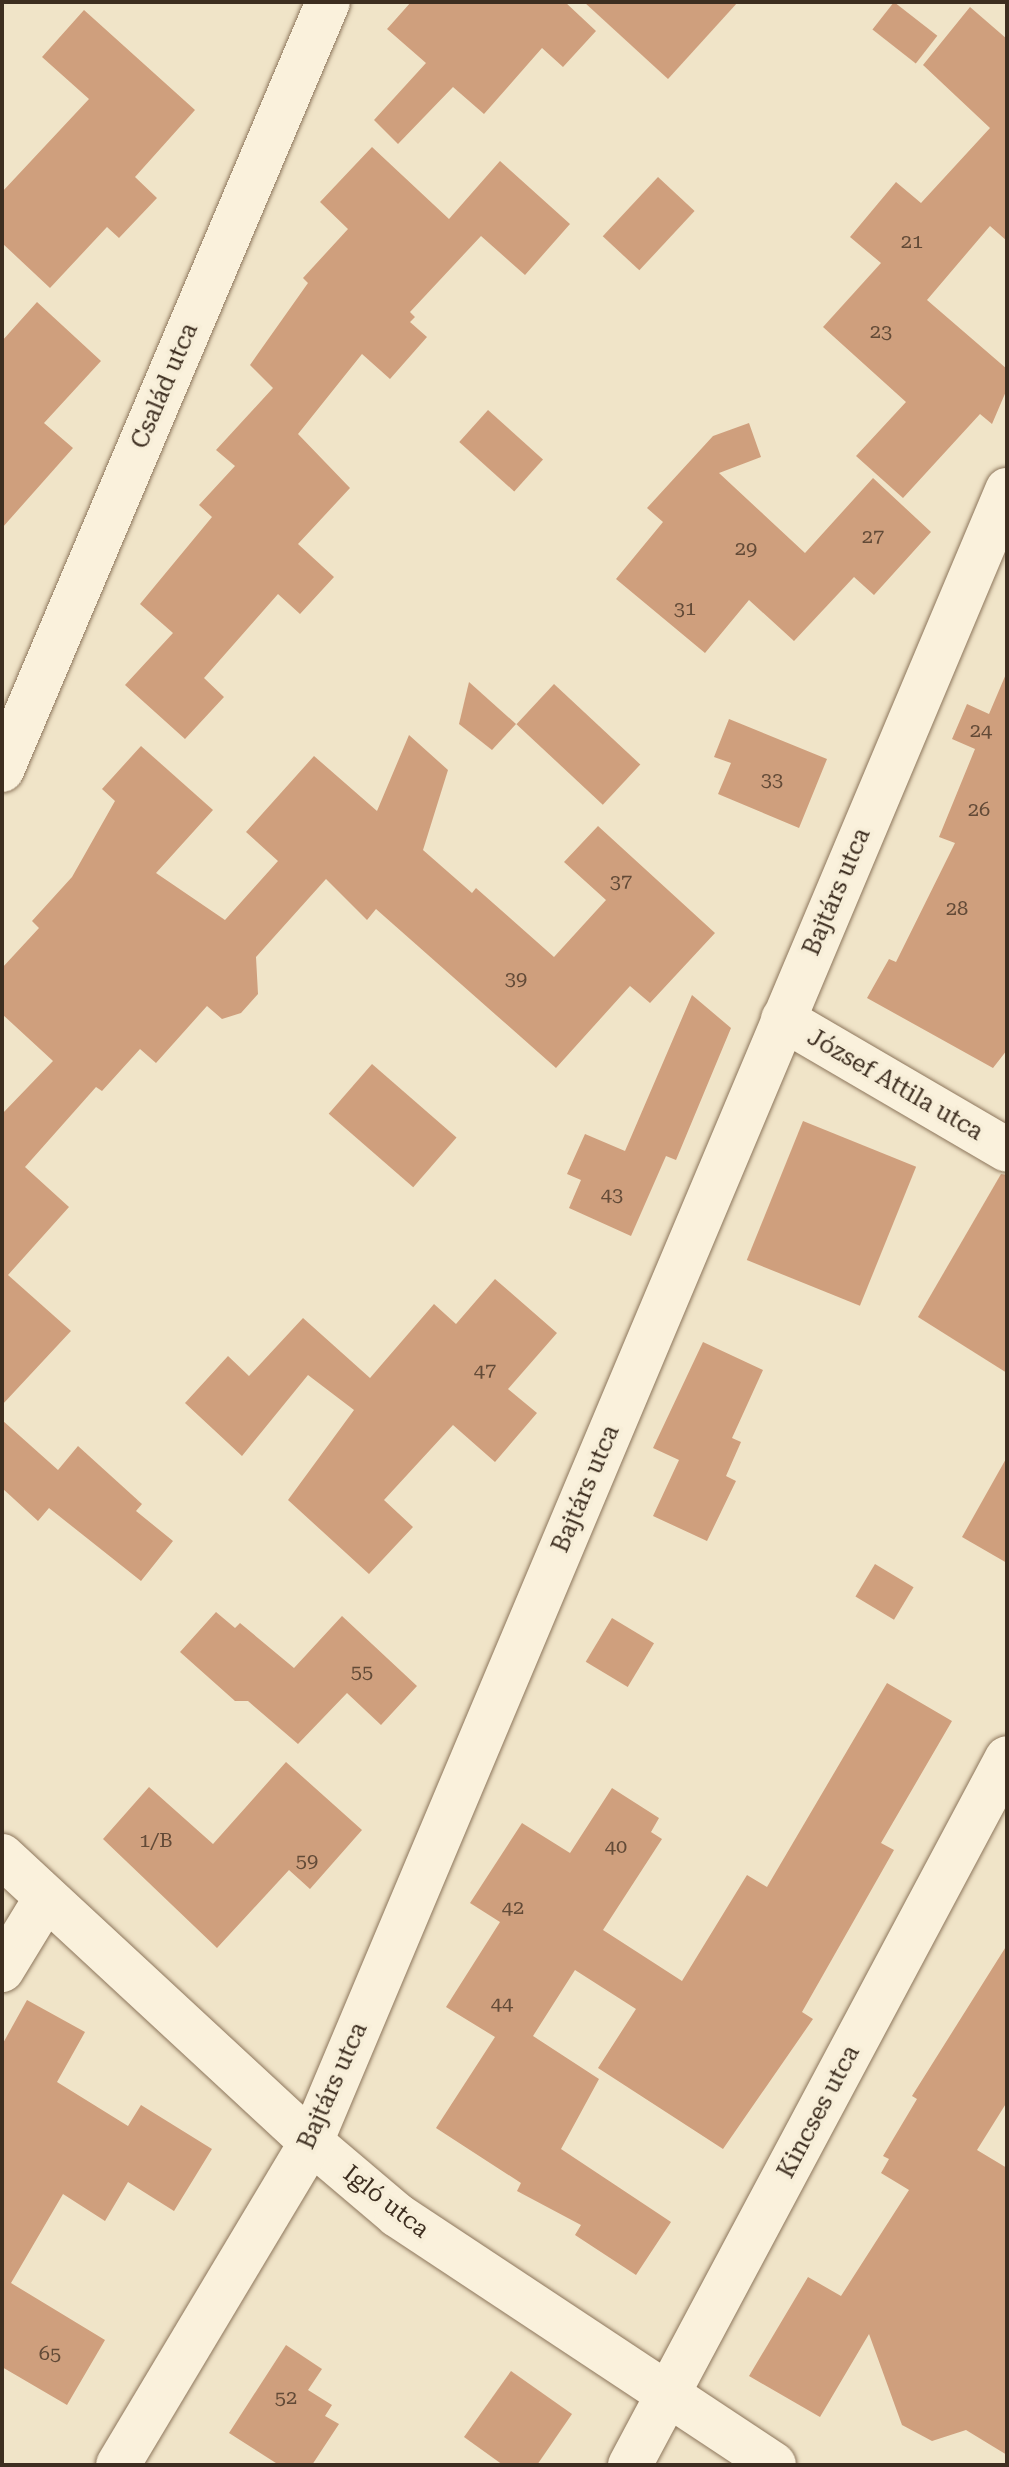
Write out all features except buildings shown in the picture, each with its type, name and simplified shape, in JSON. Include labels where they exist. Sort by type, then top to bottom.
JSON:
[{"type":"street","name":"Család utca","points":[[2,770],[328,2]]},
{"type":"street","name":"Bajtárs utca","points":[[118,2465],[311,2142],[1007,490]]},
{"type":"street","name":"József Attila utca","points":[[783,1019],[1007,1150]]},
{"type":"street","name":"Kincses utca","points":[[630,2465],[1007,1758]]},
{"type":"street","name":"Igló utca","points":[[2,1856],[311,2142],[397,2215],[774,2465]]},
{"type":"street","points":[[2,1970],[46,1898]]}]
